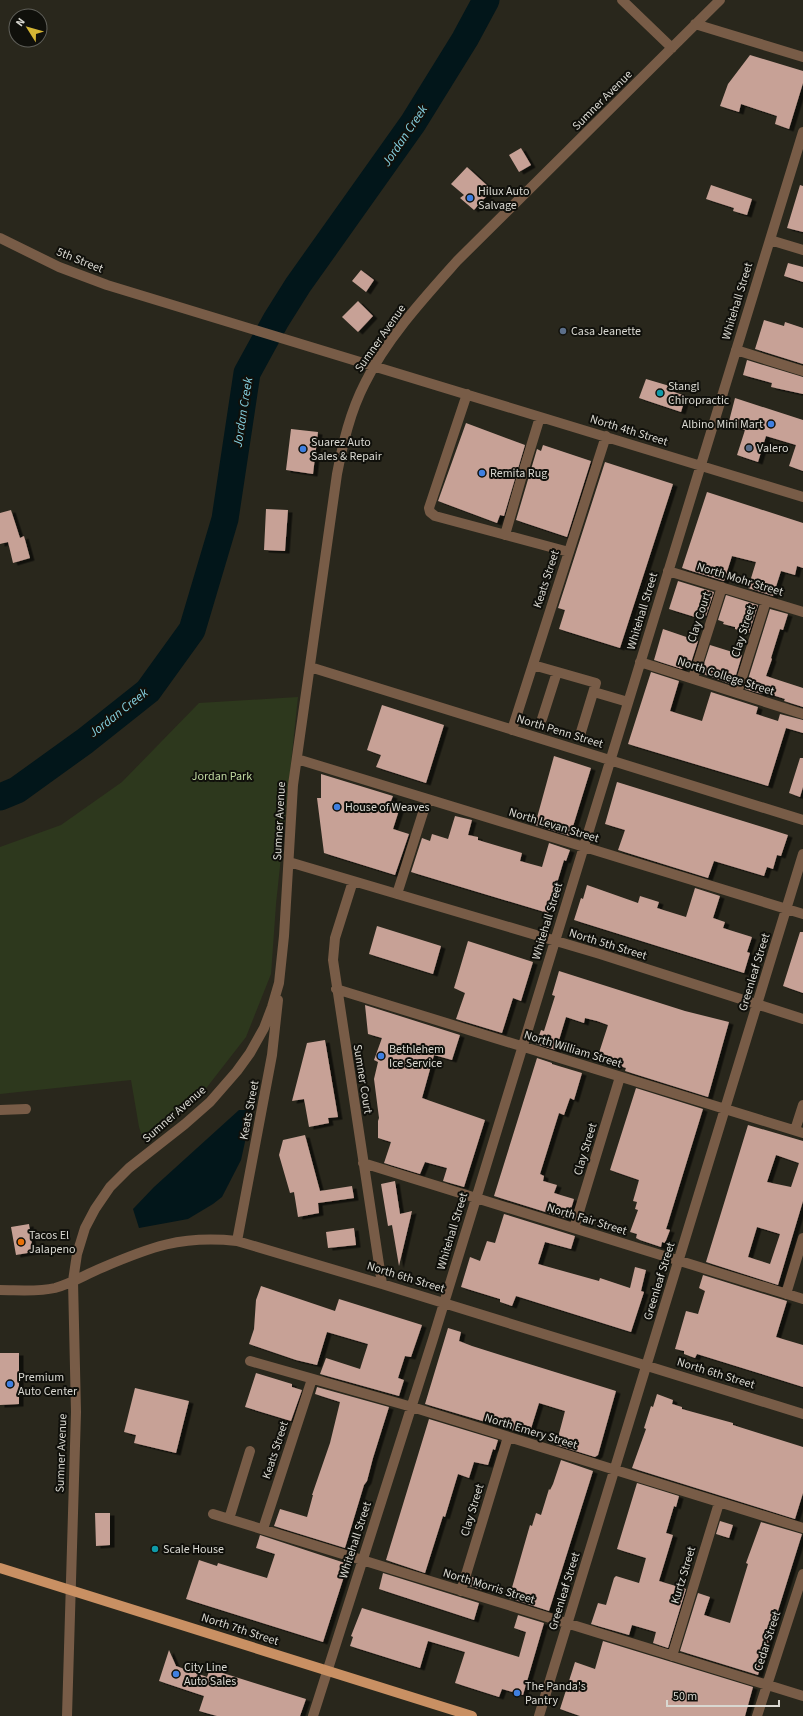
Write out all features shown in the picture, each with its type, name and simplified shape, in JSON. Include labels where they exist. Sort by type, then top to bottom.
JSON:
[{"type":"main road","name":"North 7th Street","points":[[0,1568],[472,1716]]},
{"type":"street","points":[[622,0],[672,48]]},
{"type":"street","name":"Sumner Avenue","points":[[67,1716],[76,1412],[73,1281],[77,1254],[85,1228],[95,1209],[110,1187],[129,1168],[185,1124],[210,1102],[237,1071],[250,1053],[264,1028],[272,1008],[279,983],[284,936],[293,784],[337,474],[348,426],[365,383],[382,353],[426,295],[457,261],[720,0]]},
{"type":"street","points":[[695,24],[803,57]]},
{"type":"street","name":"Whitehall Street","points":[[313,1716],[412,1407],[770,240],[800,157],[803,132]]},
{"type":"street","name":"5th Street","points":[[0,238],[60,267],[107,285],[446,388]]},
{"type":"street","points":[[770,240],[803,250]]},
{"type":"street","points":[[736,350],[803,371]]},
{"type":"street","name":"North 4th Street","points":[[446,388],[803,497]]},
{"type":"street","points":[[467,394],[430,512],[435,516],[569,552]]},
{"type":"street","points":[[505,535],[520,479],[540,417]]},
{"type":"street","name":"Keats Street","points":[[512,730],[606,436]]},
{"type":"street","name":"North Mohr Street","points":[[668,571],[803,612]]},
{"type":"street","name":"Clay Court","points":[[693,678],[722,587]]},
{"type":"street","name":"Clay Street","points":[[737,693],[766,601]]},
{"type":"street","name":"North College Street","points":[[640,662],[803,714]]},
{"type":"street","points":[[533,664],[596,683],[581,732]]},
{"type":"street","name":"North Penn Street","points":[[310,667],[803,820]]},
{"type":"street","points":[[542,719],[557,672]]},
{"type":"street","points":[[594,692],[628,702]]},
{"type":"street","name":"North Levan Street","points":[[297,759],[583,848],[803,914]]},
{"type":"street","points":[[397,894],[427,800]]},
{"type":"street","name":"Greenleaf Street","points":[[539,1716],[803,854]]},
{"type":"street","name":"North 5th Street","points":[[289,862],[555,941],[803,1019]]},
{"type":"street","name":"Sumner Court","points":[[353,881],[335,938],[332,960],[382,1284]]},
{"type":"street","name":"Keats Street","points":[[237,1241],[272,1055],[278,1012],[279,983]]},
{"type":"street","name":"North William Street","points":[[336,989],[725,1110],[799,1131]]},
{"type":"street","name":"Clay Street","points":[[574,1228],[620,1077]]},
{"type":"street","points":[[799,1131],[803,1105]]},
{"type":"street","points":[[0,1110],[26,1109]]},
{"type":"street","name":"North Fair Street","points":[[363,1163],[803,1299]]},
{"type":"street","name":"North 6th Street","points":[[0,1290],[55,1288],[125,1258],[161,1245],[184,1240],[214,1238],[237,1241],[444,1302],[803,1414]]},
{"type":"street","points":[[786,1294],[803,1238]]},
{"type":"street","name":"North Emery Street","points":[[250,1361],[412,1407],[803,1528]]},
{"type":"street","name":"Keats Street","points":[[263,1529],[312,1379]]},
{"type":"street","name":"Clay Street","points":[[461,1591],[508,1437]]},
{"type":"street","points":[[229,1519],[250,1451]]},
{"type":"street","name":"Kurtz Street","points":[[672,1656],[719,1502]]},
{"type":"street","name":"North Morris Street","points":[[213,1514],[803,1696]]},
{"type":"street","name":"Cedar Street","points":[[757,1716],[766,1684],[803,1574]]},
{"type":"green space","name":"Jordan Park","points":[[298,697],[276,904],[271,974],[246,1037],[204,1091],[143,1139],[139,1127],[131,1080],[0,1094],[0,847],[61,825],[122,782],[199,703]]},
{"type":"shaded area","points":[[239,1110],[252,1110],[241,1160],[222,1197],[188,1219],[139,1228],[133,1209],[154,1187]]},
{"type":"building","points":[[750,55],[803,71],[803,83],[789,129],[775,124],[777,116],[741,104],[739,112],[720,106],[728,84]]},
{"type":"building","points":[[521,148],[531,165],[519,172],[509,155]]},
{"type":"building","points":[[467,167],[492,190],[474,210],[460,198],[464,195],[451,184]]},
{"type":"building","points":[[711,185],[752,199],[747,215],[733,211],[734,208],[706,199]]},
{"type":"building","points":[[800,185],[803,186],[803,232],[787,228]]},
{"type":"building","points":[[788,263],[803,267],[803,282],[784,276]]},
{"type":"building","points":[[361,270],[374,280],[366,292],[352,281]]},
{"type":"building","points":[[358,301],[373,316],[358,332],[342,317]]},
{"type":"building","points":[[764,320],[784,326],[785,322],[803,328],[803,364],[755,349]]},
{"type":"building","points":[[747,360],[803,377],[803,394],[771,387],[772,383],[743,375]]},
{"type":"building","name":"Stangl Chiropractic","points":[[646,379],[673,387],[671,391],[686,396],[681,412],[639,398]]},
{"type":"building","points":[[735,398],[803,420],[803,471],[789,466],[796,445],[766,436],[758,462],[737,455],[745,430],[728,425]]},
{"type":"building","name":"Remita Rug","points":[[466,423],[525,445],[504,516],[500,515],[497,523],[438,501]]},
{"type":"building","name":"Suarez Auto Sales & Repair","points":[[291,429],[318,432],[313,474],[286,470]]},
{"type":"building","points":[[543,445],[591,461],[567,537],[516,520],[537,449],[541,451]]},
{"type":"building","points":[[605,462],[673,484],[620,648],[559,629],[565,610],[558,608]]},
{"type":"building","points":[[707,492],[803,523],[803,568],[797,566],[795,575],[781,571],[773,596],[748,588],[756,562],[732,556],[724,581],[682,568]]},
{"type":"building","points":[[266,509],[288,510],[285,551],[264,550]]},
{"type":"building","points":[[11,510],[20,538],[24,536],[30,558],[13,563],[8,542],[0,544],[0,513]]},
{"type":"building","points":[[678,581],[714,592],[706,616],[696,613],[695,617],[669,609]]},
{"type":"building","points":[[726,595],[758,605],[749,633],[723,624],[724,622],[718,620]]},
{"type":"building","points":[[770,609],[788,614],[783,630],[780,629],[766,676],[803,688],[803,707],[763,692],[762,694],[745,689]]},
{"type":"building","points":[[663,629],[698,641],[689,669],[683,667],[682,669],[654,660]]},
{"type":"building","points":[[710,645],[742,655],[733,685],[701,673]]},
{"type":"building","points":[[651,672],[679,681],[670,711],[702,721],[711,692],[758,707],[756,714],[778,721],[780,714],[803,720],[803,733],[786,728],[768,786],[628,744]]},
{"type":"building","points":[[382,705],[444,725],[426,783],[376,767],[381,755],[367,750]]},
{"type":"building","points":[[554,756],[591,768],[570,836],[535,825]]},
{"type":"building","points":[[800,758],[803,758],[803,787],[800,797],[789,793]]},
{"type":"building","points":[[321,774],[393,796],[391,801],[401,804],[393,829],[409,834],[395,875],[324,853],[317,798],[321,798]]},
{"type":"building","points":[[617,782],[788,835],[781,856],[777,855],[773,869],[767,867],[764,876],[714,861],[708,878],[618,850],[625,830],[605,824]]},
{"type":"building","points":[[455,816],[472,820],[468,835],[478,837],[478,840],[522,853],[520,861],[542,867],[549,843],[570,850],[566,861],[564,860],[548,913],[411,872],[422,838],[430,841],[432,834],[448,839]]},
{"type":"building","points":[[587,885],[638,903],[640,896],[659,902],[657,908],[686,917],[695,888],[720,896],[713,918],[725,922],[723,928],[752,937],[747,952],[750,953],[744,973],[574,920]]},
{"type":"building","points":[[377,926],[441,946],[433,974],[369,954]]},
{"type":"building","points":[[800,932],[803,932],[803,993],[783,986]]},
{"type":"building","points":[[468,941],[533,962],[521,1001],[513,998],[502,1033],[456,1019],[465,993],[454,988]]},
{"type":"building","points":[[559,971],[685,1011],[729,1022],[708,1097],[625,1071],[626,1068],[597,1059],[608,1025],[597,1021],[585,1018],[584,1023],[566,1017],[556,1050],[536,1044],[541,1030],[544,1031],[555,996],[552,995]]},
{"type":"building","points":[[365,1005],[460,1035],[452,1060],[434,1055],[422,1098],[485,1120],[464,1187],[443,1181],[447,1168],[425,1162],[420,1174],[384,1163],[391,1142],[378,1138],[379,1118],[374,1079],[378,1062],[374,1060],[382,1038],[368,1034]]},
{"type":"building","points":[[325,1040],[338,1117],[328,1118],[329,1123],[309,1127],[304,1099],[292,1101],[307,1043]]},
{"type":"building","points":[[537,1058],[582,1073],[574,1100],[570,1098],[564,1115],[559,1113],[540,1174],[544,1176],[543,1181],[557,1185],[554,1193],[574,1199],[568,1219],[494,1196]]},
{"type":"building","points":[[636,1088],[703,1109],[666,1229],[670,1230],[665,1243],[662,1242],[661,1247],[640,1240],[636,1238],[637,1234],[630,1232],[638,1210],[635,1209],[637,1202],[633,1201],[639,1180],[610,1170]]},
{"type":"building","points":[[748,1125],[803,1141],[803,1201],[778,1285],[706,1262]],"holes":[[[776,1155],[799,1163],[791,1187],[767,1182]],[[757,1227],[780,1234],[770,1264],[748,1257]]]},
{"type":"building","points":[[305,1135],[320,1191],[352,1186],[354,1198],[318,1203],[319,1213],[298,1217],[294,1192],[290,1193],[279,1155],[283,1140]]},
{"type":"building","points":[[395,1181],[400,1214],[412,1211],[399,1266],[392,1225],[388,1226],[381,1184]]},
{"type":"building","points":[[504,1214],[575,1236],[571,1249],[545,1242],[538,1264],[599,1281],[600,1278],[630,1288],[635,1267],[646,1270],[641,1291],[644,1292],[631,1332],[516,1296],[512,1306],[500,1302],[500,1299],[461,1287],[470,1257],[480,1261],[487,1241],[495,1243]]},
{"type":"building","points":[[29,1224],[33,1252],[16,1255],[11,1227]]},
{"type":"building","points":[[354,1228],[356,1245],[328,1248],[326,1232]]},
{"type":"building","points":[[703,1275],[787,1301],[776,1337],[803,1345],[803,1387],[697,1354],[695,1358],[684,1354],[684,1351],[675,1349],[686,1311],[698,1314],[705,1291],[699,1288]]},
{"type":"building","points":[[261,1286],[335,1311],[339,1299],[422,1325],[411,1357],[405,1356],[398,1378],[404,1380],[399,1396],[320,1374],[326,1358],[360,1369],[368,1344],[327,1332],[317,1365],[296,1360],[249,1344],[254,1329],[256,1300]]},
{"type":"building","points":[[448,1328],[461,1332],[459,1341],[472,1346],[616,1391],[598,1455],[595,1457],[556,1445],[565,1411],[539,1403],[529,1435],[425,1404]]},
{"type":"building","name":"Premium Auto Center","points":[[0,1353],[19,1353],[19,1404],[0,1405]]},
{"type":"building","points":[[256,1373],[292,1384],[292,1387],[302,1390],[291,1421],[245,1407]]},
{"type":"building","points":[[317,1387],[389,1407],[345,1548],[274,1526],[280,1509],[307,1517],[312,1495],[330,1443],[340,1402],[315,1394]]},
{"type":"building","points":[[135,1388],[189,1401],[176,1453],[134,1443],[136,1435],[124,1432]]},
{"type":"building","points":[[657,1394],[673,1400],[672,1404],[682,1407],[682,1409],[733,1423],[733,1425],[803,1447],[803,1493],[795,1519],[632,1468],[646,1429],[644,1428],[651,1406],[653,1407]]},
{"type":"building","points":[[429,1419],[498,1440],[495,1450],[493,1449],[488,1465],[474,1462],[469,1478],[458,1474],[445,1517],[443,1516],[425,1573],[386,1560]]},
{"type":"building","points":[[561,1460],[593,1471],[549,1611],[509,1598],[530,1525],[532,1526],[536,1513],[541,1515],[549,1489],[550,1490],[553,1484]]},
{"type":"building","points":[[637,1483],[679,1496],[676,1507],[674,1506],[666,1533],[673,1535],[659,1581],[686,1589],[668,1648],[653,1643],[656,1632],[632,1625],[629,1635],[591,1624],[598,1603],[606,1605],[614,1578],[616,1576],[639,1583],[646,1558],[617,1549]]},
{"type":"building","points":[[95,1513],[110,1513],[110,1545],[96,1546]]},
{"type":"building","points":[[720,1521],[733,1525],[729,1538],[716,1534]]},
{"type":"building","points":[[761,1522],[802,1534],[758,1675],[680,1651],[698,1593],[710,1597],[704,1615],[730,1623],[748,1564],[746,1563]]},
{"type":"building","points":[[260,1535],[348,1564],[323,1642],[186,1599],[199,1560],[217,1566],[218,1563],[267,1578],[275,1554],[256,1548]]},
{"type":"building","points":[[383,1573],[479,1603],[474,1620],[379,1589]]},
{"type":"building","points":[[472,1577],[486,1581],[483,1590],[469,1586]]},
{"type":"building","points":[[362,1608],[519,1657],[526,1632],[514,1628],[518,1615],[544,1623],[523,1695],[502,1689],[499,1697],[455,1683],[465,1652],[428,1641],[420,1668],[350,1646],[353,1637],[351,1636]]},
{"type":"building","points":[[603,1641],[753,1687],[745,1716],[580,1716],[560,1709],[575,1662],[595,1669]]},
{"type":"building","points":[[169,1650],[176,1666],[207,1677],[210,1669],[306,1699],[300,1716],[217,1716],[199,1711],[204,1696],[159,1681]]},
{"type":"waterway","name":"Jordan Creek","points":[[0,797],[17,790],[85,741],[148,691],[192,630],[225,519],[247,373],[276,320],[298,285],[413,123],[465,39],[486,0]]},
{"type":"place","name":"Hilux Auto Salvage","points":[[470,198]]},
{"type":"place","name":"Casa Jeanette","points":[[563,331]]},
{"type":"place","name":"Stangl Chiropractic","points":[[660,393]]},
{"type":"place","name":"Albino Mini Mart","points":[[771,424]]},
{"type":"place","name":"Valero","points":[[749,448]]},
{"type":"place","name":"Suarez Auto Sales & Repair","points":[[303,449]]},
{"type":"place","name":"Remita Rug","points":[[482,473]]},
{"type":"place","name":"House of Weaves","points":[[337,807]]},
{"type":"place","name":"Bethlehem Ice Service","points":[[381,1056]]},
{"type":"place","name":"Tacos El Jalapeno","points":[[21,1242]]},
{"type":"place","name":"Premium Auto Center","points":[[10,1384]]},
{"type":"place","name":"Scale House","points":[[155,1549]]},
{"type":"place","name":"City Line Auto Sales","points":[[176,1674]]},
{"type":"place","name":"The Panda's Pantry","points":[[517,1693]]}]
